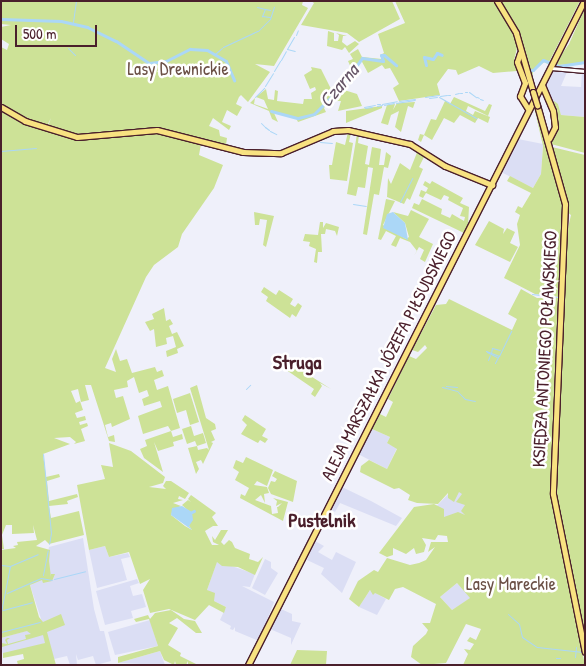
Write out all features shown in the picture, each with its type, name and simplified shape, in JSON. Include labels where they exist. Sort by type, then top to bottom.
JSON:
[{"type":"main road","points":[[497,1],[514,28],[523,72],[544,124],[551,131]]},
{"type":"main road","points":[[553,63],[584,2]]},
{"type":"main road","name":"ALEJA MARSZAŁKA JÓZEFA PIŁSUDSKIEGO","points":[[250,665],[553,63]]},
{"type":"main road","name":"ALEJA MARSZAŁKA JÓZEFA PIŁSUDSKIEGO","points":[[492,186],[527,112],[553,63]]},
{"type":"main road","points":[[523,72],[525,84],[520,96],[526,103],[527,112]]},
{"type":"main road","name":"KSIĘDZA ANTONIEGO POŁAWSKIEGO","points":[[542,85],[553,109],[549,142],[566,210],[553,500],[585,652]]},
{"type":"main road","points":[[534,99],[540,94],[546,95]]},
{"type":"main road","points":[[1,107],[25,121],[77,137],[157,130],[226,150],[278,154],[333,131],[348,130],[410,144],[445,166],[492,186]]},
{"type":"street","points":[[553,63],[585,71]]},
{"type":"shaded area","points":[[553,70],[567,72],[561,86],[581,87],[582,72],[585,72],[585,117],[561,115],[558,104],[553,103],[545,90]]},
{"type":"shaded area","points":[[518,139],[543,144],[541,174],[533,188],[501,172]]},
{"type":"shaded area","points":[[372,429],[390,437],[387,443],[397,448],[387,469],[358,454]]},
{"type":"shaded area","points":[[342,487],[402,518],[396,526],[340,503],[335,512],[332,510]]},
{"type":"shaded area","points":[[452,490],[485,497],[465,514],[459,527],[432,511]]},
{"type":"shaded area","points":[[83,538],[94,609],[100,631],[104,631],[111,661],[96,665],[93,656],[78,660],[76,654],[77,665],[70,665],[67,656],[54,659],[30,585],[43,577],[49,547]]},
{"type":"shaded area","points":[[315,541],[324,546],[318,552],[332,560],[336,552],[356,562],[342,593],[321,574],[324,568],[307,560]]},
{"type":"shaded area","points":[[105,546],[109,557],[128,553],[130,557],[121,559],[127,580],[97,588],[89,550]]},
{"type":"shaded area","points":[[265,559],[271,562],[271,568],[278,573],[265,595],[252,588]]},
{"type":"shaded area","points":[[217,561],[255,574],[250,587],[242,586],[274,602],[259,641],[235,631],[235,627],[233,630],[230,629],[231,626],[220,620],[226,607],[214,601],[207,590]]},
{"type":"shaded area","points":[[137,579],[139,583],[130,586],[133,596],[142,594],[146,607],[131,611],[133,618],[105,625],[96,591]]},
{"type":"shaded area","points":[[457,583],[471,598],[452,610],[440,597]]},
{"type":"shaded area","points":[[370,590],[386,599],[377,615],[359,607]]},
{"type":"shaded area","points":[[281,609],[292,614],[292,621],[301,623],[291,645],[291,638],[270,629]]},
{"type":"shaded area","points":[[150,620],[158,646],[115,655],[108,632]]},
{"type":"shaded area","points":[[33,629],[44,635],[46,643],[3,655],[1,638]]},
{"type":"shaded area","points":[[160,651],[165,665],[118,663]]},
{"type":"green space","name":"Lasy Drewnickie","points":[[1,1],[303,1],[302,5],[308,8],[274,66],[255,64],[270,72],[248,102],[241,95],[239,97],[236,104],[242,107],[237,116],[227,110],[222,122],[231,126],[229,130],[213,118],[209,126],[219,130],[220,136],[227,138],[226,145],[220,146],[158,128],[82,135],[48,126],[51,118],[47,126],[25,120],[1,104],[1,47],[7,50],[9,44],[1,39],[1,27],[11,25],[1,24]]},
{"type":"green space","points":[[311,1],[392,1],[400,19],[359,42],[347,33],[301,25],[314,3]]},
{"type":"green space","points":[[395,1],[492,1],[498,4],[515,38],[517,48],[514,60],[517,71],[493,73],[479,66],[458,75],[456,70],[448,69],[437,84],[440,95],[399,101],[393,88],[399,84],[390,68],[385,69],[382,65],[368,73],[361,60],[341,89],[357,94],[362,106],[338,111],[341,101],[330,101],[324,108],[326,112],[298,122],[296,118],[274,113],[278,122],[272,119],[269,111],[250,103],[255,98],[254,104],[268,109],[264,100],[256,97],[266,89],[268,99],[274,100],[275,90],[278,91],[277,101],[303,104],[304,99],[312,99],[311,93],[316,90],[315,87],[310,89],[304,75],[312,70],[311,67],[321,69],[333,93],[352,70],[348,61],[353,59],[350,54],[358,49],[362,57],[382,59],[380,55],[384,53],[378,34],[405,23]]},
{"type":"green space","points":[[501,1],[580,1],[548,64],[544,62],[533,72],[533,77],[528,60],[523,57],[517,31]]},
{"type":"green space","points":[[585,8],[585,64],[554,65],[569,44]]},
{"type":"green space","points":[[328,31],[334,33],[334,41],[338,41],[339,35],[336,33],[347,36],[343,36],[342,42],[347,46],[355,41],[359,44],[349,53],[345,47],[342,50],[327,46]]},
{"type":"green space","points":[[440,97],[450,104],[454,97],[485,111],[489,104],[492,105],[488,116],[468,106],[466,111],[473,115],[475,111],[490,117],[488,123],[478,118],[475,123],[460,115],[454,123],[444,118],[432,140],[424,135],[431,119],[436,120],[445,101]]},
{"type":"green space","points":[[554,101],[558,104],[561,115],[585,117],[585,153],[551,144],[555,130]]},
{"type":"green space","points":[[415,102],[413,108],[408,106],[401,132],[395,127],[399,111],[391,115],[388,125],[381,123],[387,105],[395,104],[393,110],[397,103]]},
{"type":"green space","points":[[536,105],[564,201],[559,297],[535,294],[504,278],[520,245],[517,224],[520,215],[515,212],[518,206],[522,208],[531,193],[507,181],[510,176],[533,188],[541,174],[543,146],[534,107]]},
{"type":"green space","points":[[382,106],[382,108],[346,123],[346,111]]},
{"type":"green space","points":[[1,109],[19,120],[82,138],[156,132],[186,139],[201,144],[199,155],[223,165],[214,188],[182,234],[178,247],[154,265],[146,277],[105,368],[116,372],[112,359],[116,349],[120,361],[127,359],[132,373],[155,367],[157,372],[162,370],[164,376],[154,380],[157,390],[168,386],[180,428],[171,431],[168,426],[143,434],[138,416],[162,407],[160,401],[144,406],[142,399],[149,396],[147,390],[139,393],[134,377],[127,381],[128,387],[114,390],[116,398],[123,396],[130,419],[112,427],[111,423],[105,425],[108,437],[114,435],[115,442],[109,441],[91,385],[85,385],[89,400],[81,402],[78,389],[71,391],[76,403],[80,401],[83,410],[75,413],[77,418],[85,416],[86,420],[79,422],[80,425],[87,423],[88,426],[81,429],[85,441],[74,444],[76,442],[70,437],[54,438],[70,444],[43,454],[46,477],[59,474],[60,477],[47,481],[49,501],[77,494],[78,497],[67,501],[68,504],[49,506],[51,518],[79,511],[84,535],[49,544],[45,540],[36,546],[50,550],[51,577],[51,574],[55,574],[52,581],[43,583],[42,580],[30,585],[39,617],[43,622],[61,614],[65,625],[47,632],[56,665],[18,665],[17,661],[24,659],[23,654],[3,658],[3,653],[45,643],[43,635],[2,647],[1,652],[1,643],[7,644],[5,640],[7,638],[10,638],[7,640],[8,644],[26,639],[25,635],[31,634],[27,631],[1,638],[1,550],[16,548],[13,546],[18,545],[17,542],[37,540],[33,525],[34,533],[12,534],[12,525],[6,525],[2,535],[4,549],[1,549]]},
{"type":"green space","points":[[348,132],[351,133],[349,142],[353,143],[347,181],[330,179],[329,165],[332,165],[336,142],[345,145]]},
{"type":"green space","points":[[357,134],[359,134],[358,143],[368,146],[365,164],[369,165],[372,147],[381,149],[379,165],[384,165],[386,152],[391,156],[388,168],[384,167],[379,195],[374,194],[367,235],[363,234],[373,168],[368,167],[365,188],[358,187],[356,196],[347,194]]},
{"type":"green space","points":[[420,134],[424,135],[421,142],[418,140]]},
{"type":"green space","name":"Lasy Mareckie","points":[[552,147],[585,155],[585,646],[553,493],[566,236],[571,215],[567,212]]},
{"type":"green space","points":[[418,150],[425,155],[419,167],[423,169],[410,200],[407,198],[404,204],[387,197],[388,178],[391,184],[400,163],[410,170]]},
{"type":"green space","points":[[425,181],[430,184],[432,181],[463,198],[460,203],[469,207],[468,225],[464,233],[412,208],[414,203],[419,205],[422,199],[442,209],[441,214],[450,218],[452,214],[464,221],[465,217],[460,216],[463,208],[448,200],[449,197],[444,195],[441,200],[426,193],[423,198],[419,196],[421,190],[426,192],[428,188],[423,185]]},
{"type":"green space","points":[[386,199],[395,201],[383,225],[406,239],[409,237],[405,223],[393,212],[408,216],[411,210],[429,219],[419,237],[433,244],[425,262],[420,259],[424,250],[419,247],[417,251],[410,242],[400,238],[396,247],[391,245],[396,236],[386,231],[381,240],[378,239]]},
{"type":"green space","points":[[254,212],[274,216],[266,247],[263,245],[267,220],[260,219],[259,225],[255,225]]},
{"type":"green space","points":[[489,221],[504,229],[503,234],[507,228],[515,232],[510,243],[518,247],[510,262],[475,245]]},
{"type":"green space","points":[[320,222],[323,222],[323,228],[326,223],[339,227],[337,236],[335,231],[326,229],[325,234],[321,234],[322,252],[318,252],[317,263],[314,262],[316,249],[309,246],[310,242],[303,241],[305,234],[318,235]]},
{"type":"green space","points":[[264,287],[276,295],[279,290],[293,299],[290,304],[295,307],[298,303],[302,306],[296,317],[292,314],[290,318],[266,301],[268,297],[261,292]]},
{"type":"green space","name":"Lasy Mareckie","points":[[521,289],[537,298],[559,298],[551,500],[585,665],[463,665],[468,654],[464,649],[470,650],[474,644],[467,641],[470,637],[476,640],[481,629],[466,624],[446,663],[422,665],[411,657],[413,646],[426,634],[428,630],[422,623],[430,623],[436,604],[403,587],[395,589],[389,600],[375,593],[373,595],[370,590],[359,607],[349,599],[358,581],[374,570],[378,572],[387,558],[410,565],[419,563],[426,560],[435,547],[428,552],[431,542],[448,542],[447,536],[438,535],[435,540],[422,538],[426,545],[424,552],[416,554],[414,548],[406,554],[393,548],[393,555],[387,557],[379,553],[414,507],[434,504],[444,509],[444,517],[458,512],[465,515],[461,511],[465,505],[456,502],[462,494],[459,492],[454,502],[448,498],[448,493],[438,504],[417,503],[408,500],[410,495],[399,488],[394,489],[360,472],[361,466],[369,460],[387,469],[397,449],[387,443],[390,437],[372,429],[380,414],[386,417],[393,402],[388,399],[409,356],[416,359],[427,348],[425,345],[418,352],[412,350],[436,305],[446,304],[449,299],[512,330],[517,319],[508,314]],"holes":[[[457,583],[470,598],[452,610],[440,597]]]},
{"type":"green space","points":[[164,308],[166,321],[170,319],[173,324],[169,326],[172,334],[177,332],[184,346],[177,349],[178,353],[167,357],[166,351],[176,347],[173,336],[166,338],[167,344],[156,347],[154,329],[150,331],[145,322],[154,319],[152,314]]},
{"type":"green space","points":[[283,357],[300,369],[303,365],[306,367],[306,373],[309,369],[311,371],[309,375],[331,389],[320,383],[322,386],[315,397],[311,394],[314,389],[276,363]]},
{"type":"green space","points":[[197,385],[206,418],[215,424],[216,429],[211,431],[215,440],[211,442],[213,443],[203,464],[201,460],[196,462],[199,469],[196,474],[188,448],[197,446],[198,450],[207,448],[209,450],[190,388]]},
{"type":"green space","points":[[190,393],[199,422],[190,425],[186,410],[177,413],[173,399]]},
{"type":"green space","points":[[245,415],[266,429],[262,436],[268,439],[265,443],[260,440],[258,443],[241,434],[247,425],[242,420]]},
{"type":"green space","points":[[191,426],[194,436],[203,433],[206,443],[197,446],[195,441],[187,444],[182,429]]},
{"type":"green space","points":[[171,431],[173,437],[182,434],[183,439],[173,442],[174,446],[158,451],[154,442],[163,472],[144,458],[140,449],[147,446],[145,440]]},
{"type":"green space","points":[[109,443],[131,451],[165,477],[163,483],[149,487],[166,489],[163,486],[166,481],[171,481],[189,493],[185,499],[179,496],[178,499],[183,500],[173,503],[181,506],[173,510],[171,515],[185,526],[192,530],[189,526],[192,514],[182,505],[188,500],[191,502],[188,499],[191,495],[216,513],[212,517],[218,526],[213,526],[205,531],[212,545],[219,545],[213,542],[212,536],[215,540],[221,530],[228,530],[221,542],[224,545],[229,540],[235,548],[250,554],[249,559],[258,562],[263,557],[255,575],[238,567],[222,566],[217,562],[207,590],[215,593],[214,601],[226,607],[224,613],[209,605],[195,620],[169,609],[150,613],[143,590],[150,579],[140,584],[129,552],[109,557],[105,546],[89,550],[77,485],[105,479],[101,465],[113,467]]},
{"type":"green space","points":[[246,457],[273,470],[267,486],[257,481],[254,485],[267,487],[269,493],[264,494],[265,503],[261,495],[255,500],[271,506],[272,514],[278,513],[277,507],[282,503],[276,506],[277,501],[273,498],[288,502],[283,521],[240,498],[241,494],[245,496],[249,488],[235,480],[239,472],[233,468],[236,460],[243,463]]},
{"type":"green space","points":[[275,471],[297,481],[293,502],[271,494],[268,488],[271,481],[275,482],[277,479],[272,476]]},
{"type":"green space","points":[[171,610],[184,619],[195,621],[202,633],[196,633],[177,618],[169,623],[178,628],[168,645],[181,653],[180,656],[198,665],[188,665],[188,661],[186,665],[176,665],[175,661],[174,665],[164,660],[160,651],[118,663],[118,657],[158,646],[149,619],[136,622],[134,619],[148,615],[150,619],[155,613]]},
{"type":"green space","points":[[297,650],[327,651],[326,665],[290,665]]},
{"type":"water","points":[[393,212],[405,223],[408,240],[383,228],[387,214]]},
{"type":"water","points":[[182,506],[192,512],[193,520],[189,526],[192,530],[171,515],[172,508]]},
{"type":"waterway","points":[[73,22],[76,1]]},
{"type":"waterway","points":[[257,7],[265,9]]},
{"type":"waterway","points":[[223,47],[258,31],[270,19],[274,7]]},
{"type":"waterway","points":[[270,10],[265,9],[262,16],[270,17]]},
{"type":"waterway","name":"Czarna","points":[[1,19],[61,21],[87,27],[116,41],[149,63],[166,61],[190,49],[207,50],[226,61],[234,80]]},
{"type":"waterway","points":[[296,35],[298,30]]},
{"type":"waterway","points":[[294,37],[287,49],[295,51]]},
{"type":"waterway","points":[[68,48],[75,55]]},
{"type":"waterway","points":[[215,54],[222,48]]},
{"type":"waterway","points":[[281,60],[286,51]]},
{"type":"waterway","name":"Czarna","points":[[426,65],[424,57],[433,59],[437,53],[442,55]]},
{"type":"waterway","name":"Czarna","points":[[271,111],[298,118],[314,114],[341,87],[362,58],[383,61],[381,55],[384,55],[396,65]]},
{"type":"waterway","name":"Czarna","points":[[520,72],[533,70],[543,60],[559,66],[585,62]]},
{"type":"waterway","points":[[274,71],[280,61]]},
{"type":"waterway","points":[[265,86],[273,73]]},
{"type":"waterway","points":[[255,97],[264,88]]},
{"type":"waterway","points":[[469,92],[476,97]]},
{"type":"waterway","points":[[455,94],[459,93]]},
{"type":"waterway","points":[[425,97],[439,95]]},
{"type":"waterway","points":[[440,96],[447,95]]},
{"type":"waterway","points":[[429,98],[437,97]]},
{"type":"waterway","points":[[439,97],[476,118]]},
{"type":"waterway","points":[[399,101],[415,99]]},
{"type":"waterway","points":[[396,103],[415,100]]},
{"type":"waterway","points":[[382,104],[397,101]]},
{"type":"waterway","points":[[384,105],[394,103]]},
{"type":"waterway","points":[[364,107],[375,105]]},
{"type":"waterway","points":[[377,106],[382,105]]},
{"type":"waterway","points":[[365,108],[372,107]]},
{"type":"waterway","points":[[261,123],[265,127]]},
{"type":"waterway","points":[[265,127],[269,130]]},
{"type":"waterway","points":[[270,131],[276,134]]},
{"type":"waterway","points":[[320,142],[332,143]]},
{"type":"waterway","points":[[1,151],[36,148]]},
{"type":"waterway","points":[[400,202],[412,178]]},
{"type":"waterway","points":[[353,204],[366,206]]},
{"type":"waterway","points":[[532,294],[557,297]]},
{"type":"waterway","points":[[486,351],[499,356],[511,331]]},
{"type":"waterway","points":[[491,353],[492,348],[500,350]]},
{"type":"waterway","points":[[487,352],[497,357]]},
{"type":"waterway","points":[[488,360],[490,355]]},
{"type":"waterway","points":[[495,363],[498,357]]},
{"type":"waterway","points":[[246,389],[250,385]]},
{"type":"waterway","points":[[446,386],[457,387]]},
{"type":"waterway","points":[[442,387],[457,391]]},
{"type":"waterway","points":[[458,392],[465,399],[475,401]]},
{"type":"waterway","points":[[43,454],[51,533],[49,544]]},
{"type":"waterway","points":[[43,575],[48,550]]},
{"type":"waterway","points":[[1,612],[10,566],[38,554]]},
{"type":"waterway","points":[[1,565],[10,566]]},
{"type":"waterway","points":[[54,579],[85,571]]},
{"type":"waterway","points":[[7,593],[41,578],[52,580]]},
{"type":"waterway","points":[[3,610],[32,602]]},
{"type":"waterway","points":[[508,614],[519,624],[522,637],[537,647],[583,652]]},
{"type":"waterway","points":[[1,632],[40,622]]},
{"type":"waterway","points":[[575,657],[576,647]]},
{"type":"district","name":"Struga","points":[[297,361]]},
{"type":"district","name":"Pustelnik","points":[[322,519]]}]
